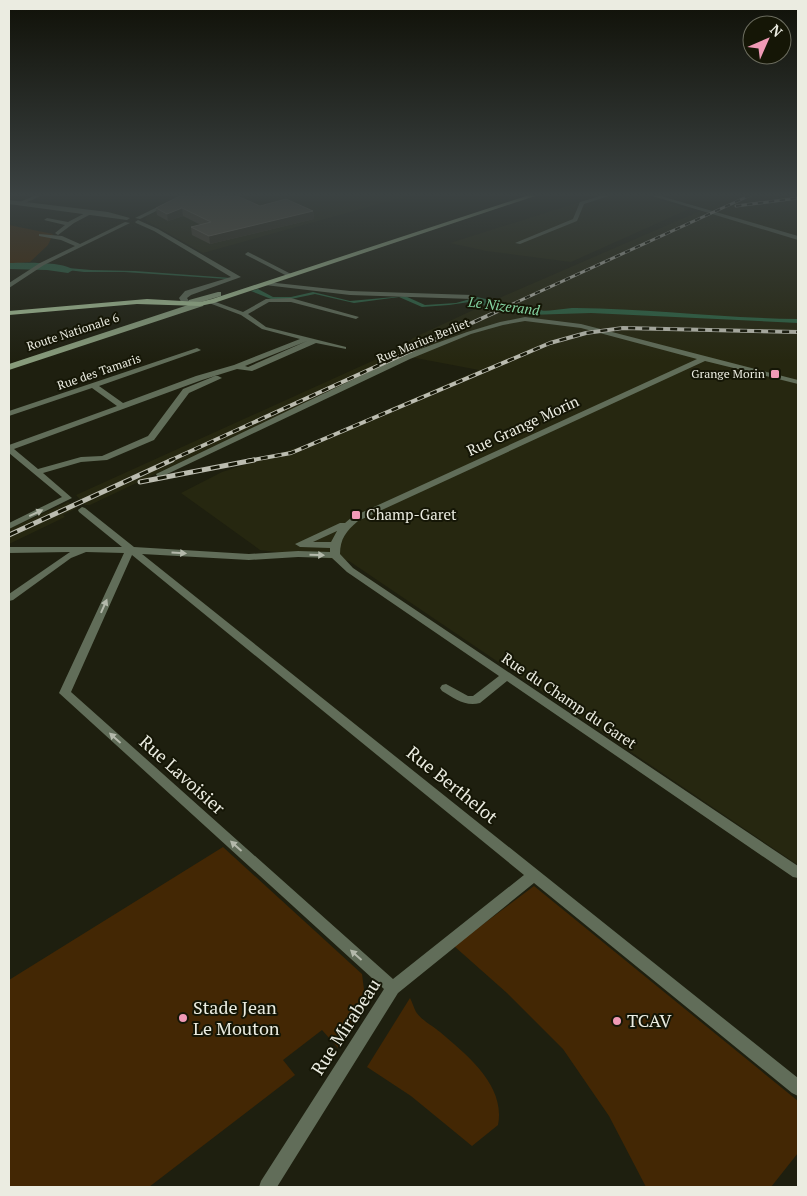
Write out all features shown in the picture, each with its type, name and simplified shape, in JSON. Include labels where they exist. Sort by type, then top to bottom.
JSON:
[{"type":"main road","name":"Route Nationale 6","points":[[9,366],[370,250]]},
{"type":"main road","name":"Route Nationale 6","points":[[146,322],[185,301],[248,290]]},
{"type":"main road","points":[[9,313],[138,302],[185,301],[200,304]]},
{"type":"street","points":[[9,286],[42,264],[70,250]]},
{"type":"street","points":[[185,301],[188,293],[237,277],[190,250]]},
{"type":"street","points":[[248,254],[291,276]]},
{"type":"street","points":[[267,284],[342,292],[381,292],[450,298],[472,297]]},
{"type":"street","points":[[210,302],[225,290],[215,285]]},
{"type":"street","points":[[243,314],[268,300],[291,300],[356,317]]},
{"type":"street","points":[[210,302],[243,314],[264,328],[344,348]]},
{"type":"street","name":"Rue Marius Berliet","points":[[160,474],[407,357],[469,333],[502,323],[525,319],[554,321],[581,326],[704,360],[798,382]]},
{"type":"street","points":[[9,526],[68,498],[9,448],[220,371],[237,367],[306,339]]},
{"type":"street","points":[[237,367],[248,369],[315,342]]},
{"type":"street","name":"Rue des Tamaris","points":[[9,414],[197,350]]},
{"type":"street","name":"Rue Grange Morin","points":[[299,549],[355,519],[704,360]]},
{"type":"street","points":[[36,472],[81,460],[104,458],[152,438],[186,391],[227,375],[220,371]]},
{"type":"street","points":[[94,386],[122,406]]},
{"type":"street","name":"Rue Berthelot","points":[[82,510],[798,1088]]},
{"type":"street","name":"Rue Grange Morin","points":[[9,550],[130,550],[249,557],[299,549],[334,550],[339,532],[355,519]]},
{"type":"street","points":[[9,598],[68,556],[84,549]]},
{"type":"street","name":"Rue Lavoisier","points":[[130,550],[65,693],[393,988]]},
{"type":"street","name":"Rue du Champ du Garet","points":[[334,550],[350,570],[798,873]]},
{"type":"street","points":[[446,688],[466,700],[476,700],[506,676]]},
{"type":"street","name":"Rue Mirabeau","points":[[267,1187],[393,988],[534,875]]},
{"type":"shaded area","points":[[9,250],[43,250],[30,262],[9,264]]},
{"type":"shaded area","points":[[197,250],[214,250],[203,253]]},
{"type":"shaded area","points":[[481,250],[598,250],[571,262]]},
{"type":"shaded area","points":[[610,250],[798,250],[798,865],[349,561],[260,550],[181,493],[222,472],[305,445],[479,370],[405,356],[90,505],[85,505],[76,495],[401,348],[413,338]]},
{"type":"shaded area","points":[[43,267],[231,278],[124,272],[84,272]]},
{"type":"shaded area","points":[[258,289],[273,297],[291,297],[313,292],[350,301],[405,296],[425,305],[456,303],[474,298],[503,304],[476,301],[422,307],[399,297],[354,303],[315,294],[291,299],[271,299],[251,291]]},
{"type":"shaded area","points":[[523,307],[535,311],[576,308],[798,319],[798,323],[591,313],[528,315],[512,310]]},
{"type":"shaded area","points":[[68,502],[77,508],[63,515],[65,517],[9,544],[9,529]]},
{"type":"shaded area","name":"Stade Jean Le Mouton","points":[[223,847],[362,974],[366,1005],[338,1048],[322,1030],[283,1060],[295,1075],[149,1187],[9,1187],[9,980]]},
{"type":"shaded area","name":"TCAV","points":[[534,886],[798,1101],[798,1153],[771,1187],[646,1187],[609,1116],[563,1049],[507,993],[454,946]]},
{"type":"shaded area","points":[[410,998],[418,1015],[462,1051],[482,1072],[496,1097],[499,1111],[498,1125],[472,1146],[411,1096],[367,1067]]},
{"type":"waterway","name":"Le Nizerand","points":[[9,266],[47,267],[68,270]]},
{"type":"waterway","name":"Le Nizerand","points":[[477,300],[524,311],[539,312]]},
{"type":"railway","points":[[495,312],[631,250]]},
{"type":"railway","points":[[169,461],[498,311]]},
{"type":"railway","points":[[247,461],[291,453],[550,343],[586,333],[623,328],[798,332]]},
{"type":"railway","points":[[9,535],[172,460]]},
{"type":"railway","points":[[140,482],[254,460]]},
{"type":"place","name":"Grange Morin","points":[[775,374]]},
{"type":"place","name":"Champ-Garet","points":[[356,515]]},
{"type":"place","name":"Stade Jean Le Mouton","points":[[183,1018]]},
{"type":"place","name":"TCAV","points":[[617,1021]]}]
